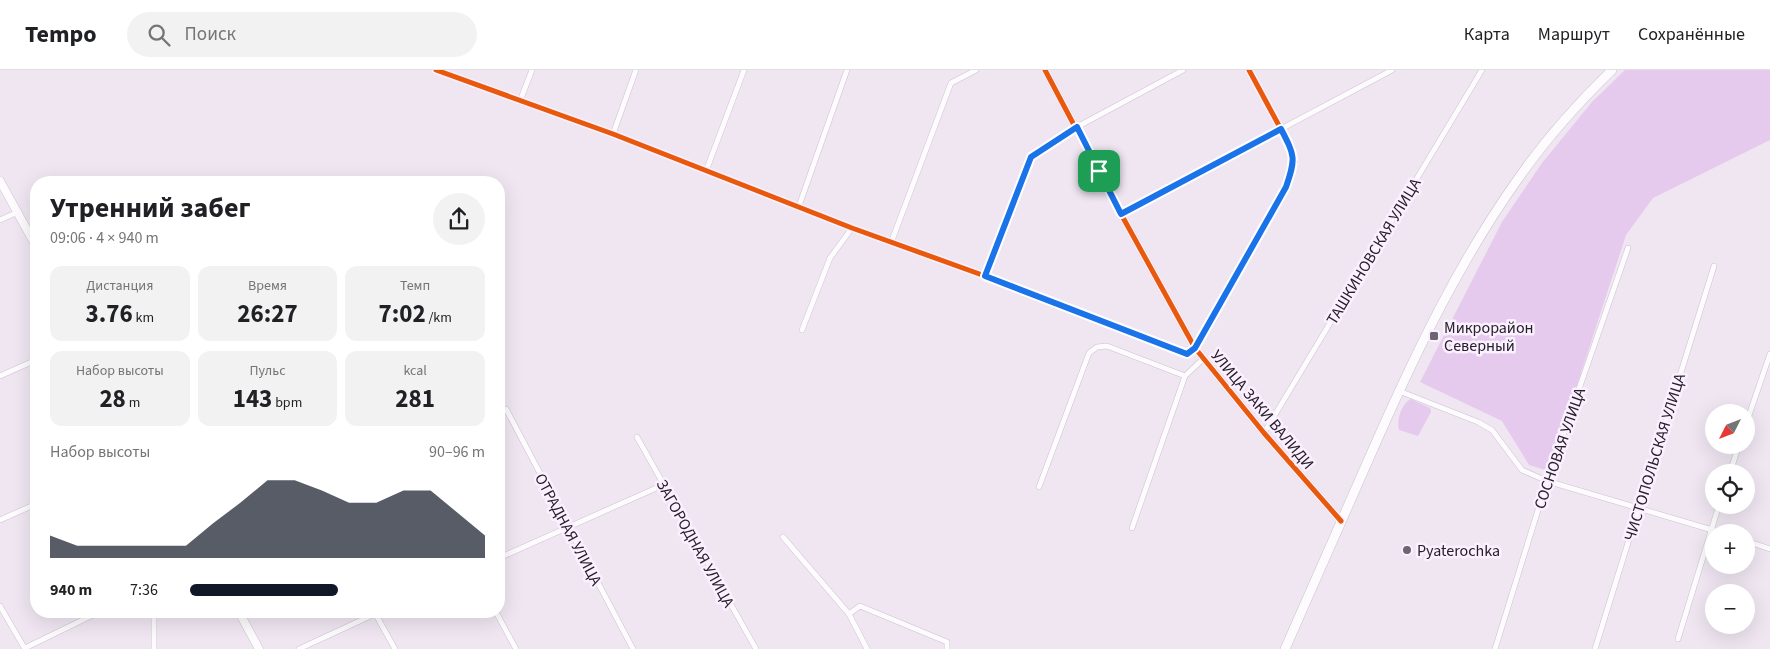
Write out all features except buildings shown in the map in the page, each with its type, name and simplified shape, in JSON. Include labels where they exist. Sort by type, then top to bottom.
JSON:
[{"type":"main road","points":[[1285,649],[1399,391],[1442,302],[1491,219],[1518,178],[1608,71]]},
{"type":"main road","points":[[0,181],[30,235]]},
{"type":"main road","points":[[242,618],[259,649]]},
{"type":"street","points":[[436,70],[613,134],[891,243],[985,276],[1187,354],[1195,348],[1286,187],[1295,162],[1281,129],[1249,70]]},
{"type":"street","points":[[520,101],[532,70]]},
{"type":"street","points":[[613,134],[636,70]]},
{"type":"street","points":[[706,171],[744,70]]},
{"type":"street","points":[[799,206],[848,70]]},
{"type":"street","points":[[891,243],[951,84],[976,70]]},
{"type":"street","name":"УЛИЦА ЗАКИ ВАЛИДИ","points":[[1045,70],[1195,348],[1264,433],[1341,520]]},
{"type":"street","points":[[985,276],[1031,157],[1077,127],[1183,70]]},
{"type":"street","points":[[1121,214],[1392,70]]},
{"type":"street","name":"ТАШКИНОВСКАЯ УЛИЦА","points":[[1264,433],[1482,70]]},
{"type":"street","points":[[0,220],[18,212]]},
{"type":"street","points":[[802,330],[830,258],[852,228]]},
{"type":"street","name":"СОСНОВАЯ УЛИЦА","points":[[1495,649],[1548,480],[1628,248]]},
{"type":"street","name":"ЧИСТОПОЛЬСКАЯ УЛИЦА","points":[[1595,649],[1714,266]]},
{"type":"street","points":[[1039,487],[1089,353],[1097,347],[1107,346],[1185,376]]},
{"type":"street","points":[[1753,404],[1770,354]]},
{"type":"street","points":[[1132,528],[1185,376],[1204,358]]},
{"type":"street","points":[[0,376],[30,363]]},
{"type":"street","points":[[1399,391],[1478,422],[1492,430],[1522,470],[1548,480],[1705,528]]},
{"type":"street","name":"ОТРАДНАЯ УЛИЦА","points":[[506,409],[632,649]]},
{"type":"street","name":"ЗАГОРОДНАЯ УЛИЦА","points":[[637,437],[756,649]]},
{"type":"street","points":[[505,555],[663,485]]},
{"type":"street","points":[[0,520],[30,507]]},
{"type":"street","points":[[784,537],[849,614],[867,649]]},
{"type":"street","points":[[1755,544],[1770,549]]},
{"type":"street","points":[[1678,639],[1705,547]]},
{"type":"street","points":[[0,606],[24,649],[87,618]]},
{"type":"street","points":[[849,614],[860,606],[947,642],[947,649]]},
{"type":"street","points":[[154,618],[154,649]]},
{"type":"street","points":[[299,649],[365,618]]},
{"type":"street","points":[[379,618],[395,649]]},
{"type":"street","points":[[499,618],[516,649]]},
{"type":"shaded area","points":[[1625,70],[1770,70],[1770,140],[1653,198],[1626,235],[1549,471],[1529,465],[1502,421],[1420,382],[1502,222],[1542,163],[1592,102]]},
{"type":"shaded area","points":[[1411,399],[1430,408],[1431,412],[1418,436],[1399,430],[1398,426],[1400,412]]},
{"type":"cycle path","points":[[436,70],[613,134],[852,228],[985,276],[1187,354],[1195,348],[1286,187],[1295,162],[1290,146],[1249,70]]},
{"type":"cycle path","points":[[1045,70],[1195,348],[1264,433],[1341,521]]},
{"type":"place","name":"Микрорайон Северный","points":[[1434,336]]},
{"type":"place","name":"Pyaterochka","points":[[1407,550]]},
{"type":"route","points":[[1077,127],[1099,171],[1121,214],[1281,129],[1290,146],[1295,162],[1286,187],[1195,348],[1187,354],[985,276],[1031,157],[1077,127]]}]
